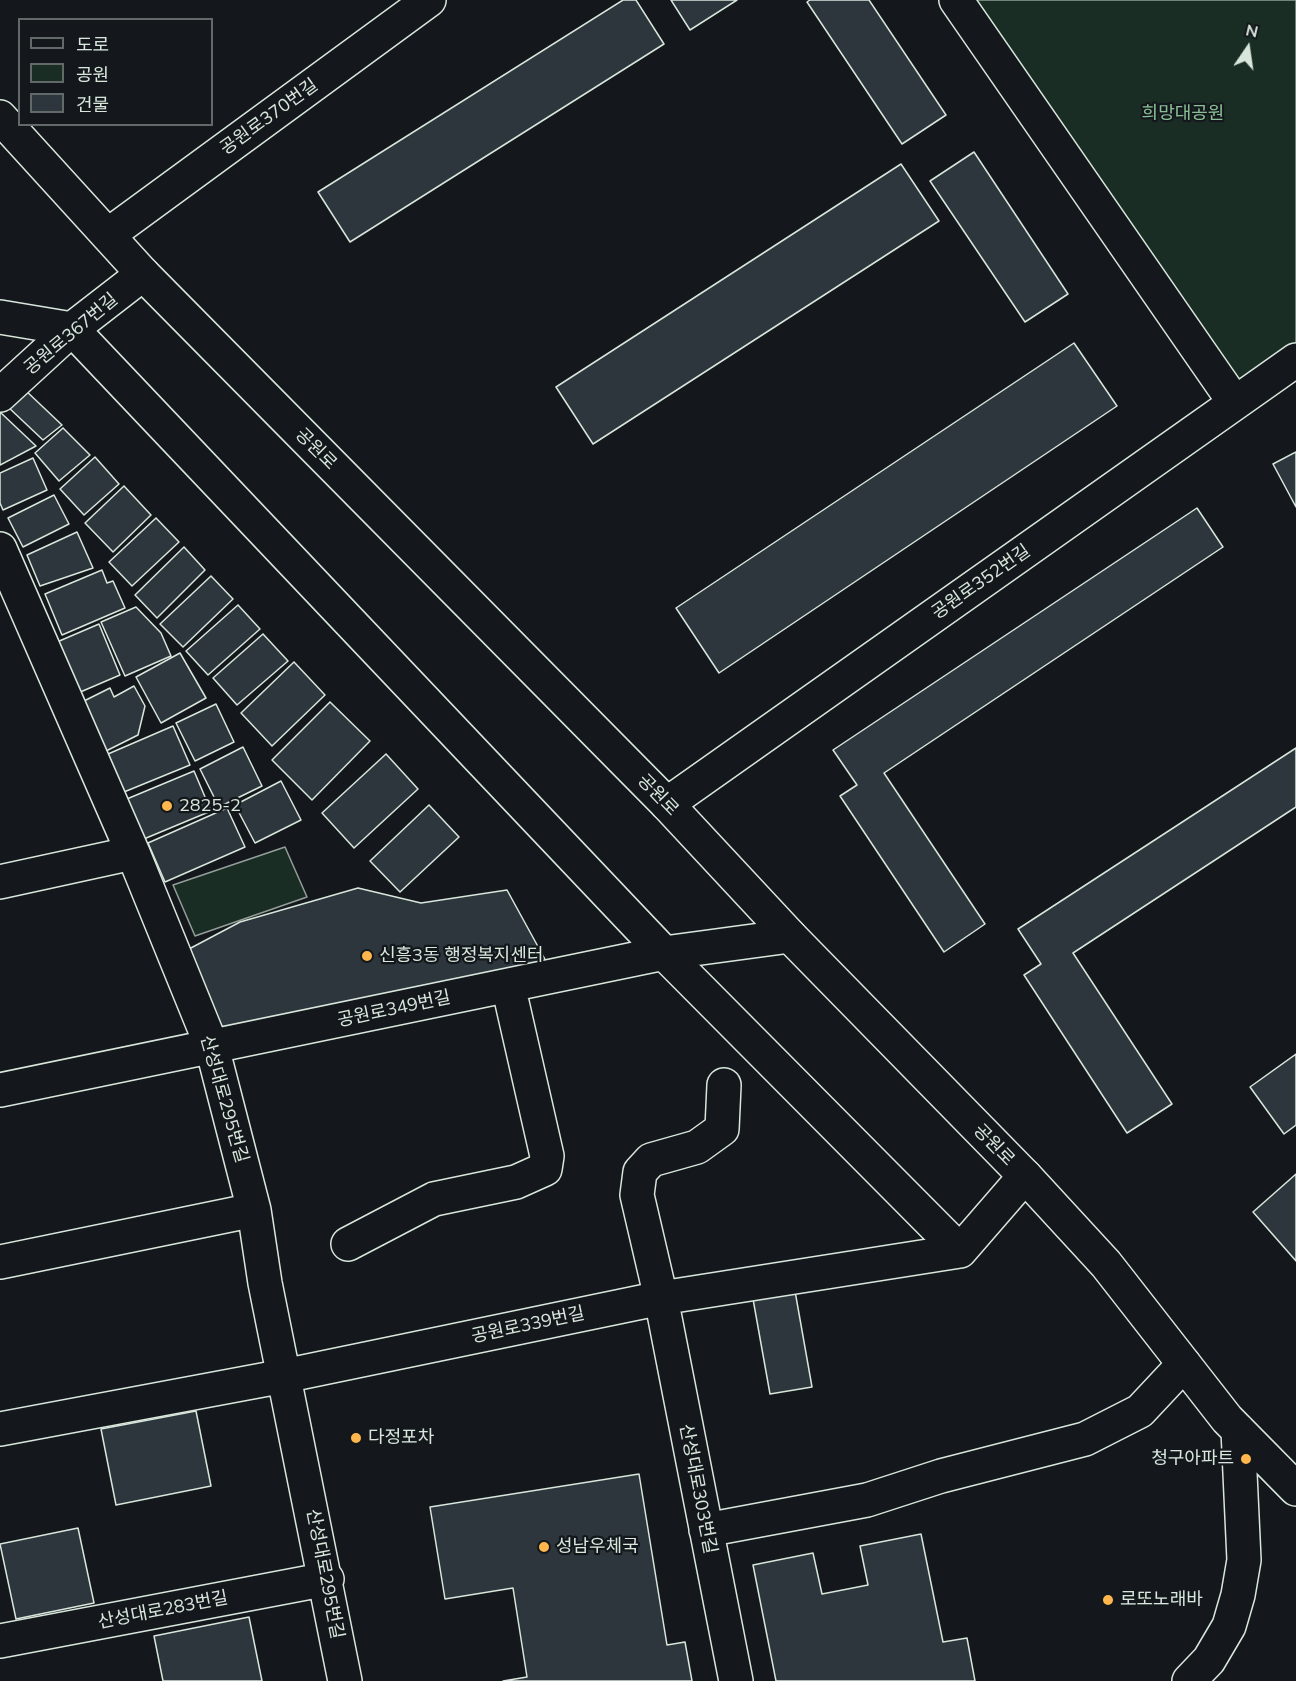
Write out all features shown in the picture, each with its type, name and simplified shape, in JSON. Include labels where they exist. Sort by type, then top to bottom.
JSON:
[{"type":"street","name":"공원로370번길","points":[[108,235],[429,0]]},
{"type":"street","points":[[956,0],[1235,403]]},
{"type":"street","name":"공원로","points":[[0,117],[143,274],[667,804],[790,936],[1025,1176],[1107,1264],[1238,1430],[1296,1489]]},
{"type":"street","name":"공원로367번길","points":[[0,395],[72,329],[143,274]]},
{"type":"street","points":[[0,317],[72,329],[664,953],[960,1251],[1025,1176]]},
{"type":"street","name":"공원로352번길","points":[[667,804],[1296,360]]},
{"type":"street","name":"산성대로295번길","points":[[0,549],[133,853],[212,1047],[254,1210],[284,1376],[327,1579],[345,1681]]},
{"type":"street","points":[[0,882],[133,853]]},
{"type":"street","name":"공원로349번길","points":[[0,1090],[664,953],[790,936]]},
{"type":"street","points":[[348,1244],[434,1199],[516,1182],[545,1169],[547,1156],[508,985]]},
{"type":"street","name":"산성대로303번길","points":[[724,1085],[722,1129],[697,1147],[651,1160],[640,1172],[637,1195],[661,1298],[736,1681]]},
{"type":"street","points":[[0,1262],[254,1210]]},
{"type":"street","name":"공원로339번길","points":[[0,1429],[284,1376],[661,1298],[960,1251]]},
{"type":"street","points":[[706,1530],[867,1500],[941,1476],[1085,1439],[1140,1411],[1184,1364]]},
{"type":"street","points":[[1189,1681],[1209,1660],[1229,1626],[1238,1595],[1244,1560],[1238,1430]]},
{"type":"street","name":"산성대로283번길","points":[[0,1641],[327,1579]]},
{"type":"green space","name":"희망대공원","points":[[964,0],[1296,0],[1296,350],[1237,391]]},
{"type":"green space","points":[[285,847],[307,897],[195,936],[173,885]]},
{"type":"building","points":[[623,0],[636,0],[664,44],[350,242],[318,192]]},
{"type":"building","points":[[671,0],[737,0],[690,30]]},
{"type":"building","points":[[810,0],[869,0],[946,115],[902,144],[807,2]]},
{"type":"building","points":[[974,152],[1068,294],[1025,322],[930,181]]},
{"type":"building","points":[[901,164],[939,221],[593,444],[556,387]]},
{"type":"building","points":[[1074,343],[1117,406],[719,673],[676,608]]},
{"type":"building","points":[[24,389],[62,425],[43,440],[7,406]]},
{"type":"building","points":[[0,412],[36,446],[0,465]]},
{"type":"building","points":[[63,428],[90,455],[59,481],[35,453]]},
{"type":"building","points":[[1296,452],[1296,507],[1273,464]]},
{"type":"building","points":[[95,457],[119,484],[84,515],[60,489]]},
{"type":"building","points":[[33,458],[47,490],[3,510],[0,503],[0,473]]},
{"type":"building","points":[[124,486],[151,515],[113,552],[85,523]]},
{"type":"building","points":[[54,495],[69,524],[23,547],[8,518]]},
{"type":"building","points":[[1197,508],[1223,547],[884,773],[985,924],[944,952],[840,796],[857,785],[833,750]]},
{"type":"building","points":[[156,518],[179,542],[132,586],[109,562]]},
{"type":"building","points":[[77,532],[93,568],[40,586],[27,555]]},
{"type":"building","points":[[184,547],[205,570],[157,618],[135,595]]},
{"type":"building","points":[[102,570],[107,583],[113,581],[125,608],[62,635],[45,594]]},
{"type":"building","points":[[211,576],[233,599],[183,647],[160,624]]},
{"type":"building","points":[[238,605],[260,629],[208,675],[186,651]]},
{"type":"building","points":[[136,607],[161,633],[171,656],[125,676],[101,622]]},
{"type":"building","points":[[99,624],[120,675],[78,693],[57,642]]},
{"type":"building","points":[[263,634],[288,661],[237,705],[213,678]]},
{"type":"building","points":[[180,653],[206,698],[161,723],[136,677]]},
{"type":"building","points":[[294,662],[325,695],[272,746],[241,713]]},
{"type":"building","points":[[134,686],[145,706],[138,735],[106,751],[82,702],[110,688],[114,697]]},
{"type":"building","points":[[330,702],[370,741],[312,800],[272,760]]},
{"type":"building","points":[[216,704],[234,742],[195,761],[176,723]]},
{"type":"building","points":[[173,726],[190,765],[124,792],[108,754]]},
{"type":"building","points":[[243,747],[262,786],[219,807],[200,769]]},
{"type":"building","points":[[1296,748],[1296,807],[1073,953],[1172,1104],[1127,1133],[1024,975],[1041,964],[1018,929]]},
{"type":"building","points":[[386,754],[418,789],[354,848],[322,813]]},
{"type":"building","name":"2825-2","points":[[194,771],[211,811],[139,841],[122,801]]},
{"type":"building","points":[[281,781],[301,820],[255,843],[235,805]]},
{"type":"building","points":[[429,805],[459,837],[400,892],[370,861]]},
{"type":"building","points":[[227,808],[245,847],[165,882],[148,843]]},
{"type":"building","name":"신흥3동 행정복지센터","points":[[358,888],[421,903],[507,890],[547,963],[207,1031],[189,949],[240,922]]},
{"type":"building","points":[[1296,1054],[1296,1125],[1284,1134],[1250,1087]]},
{"type":"building","points":[[1296,1174],[1296,1261],[1253,1212]]},
{"type":"building","points":[[795,1291],[812,1387],[770,1394],[753,1299]]},
{"type":"building","points":[[196,1411],[211,1486],[116,1505],[101,1429]]},
{"type":"building","name":"성남우체국","points":[[639,1474],[667,1645],[685,1642],[692,1681],[503,1681],[527,1677],[513,1588],[445,1599],[430,1507]]},
{"type":"building","points":[[78,1528],[94,1603],[16,1619],[0,1544]]},
{"type":"building","points":[[921,1534],[943,1642],[967,1638],[975,1681],[776,1681],[753,1565],[813,1553],[822,1594],[868,1585],[860,1546]]},
{"type":"building","points":[[249,1617],[262,1681],[163,1681],[154,1636]]},
{"type":"place","name":"2825-2","points":[[167,806]]},
{"type":"place","name":"신흥3동 행정복지센터","points":[[367,956]]},
{"type":"place","name":"다정포차","points":[[356,1438]]},
{"type":"place","name":"청구아파트","points":[[1246,1459]]},
{"type":"place","name":"성남우체국","points":[[544,1547]]},
{"type":"place","name":"로또노래바","points":[[1108,1600]]}]
